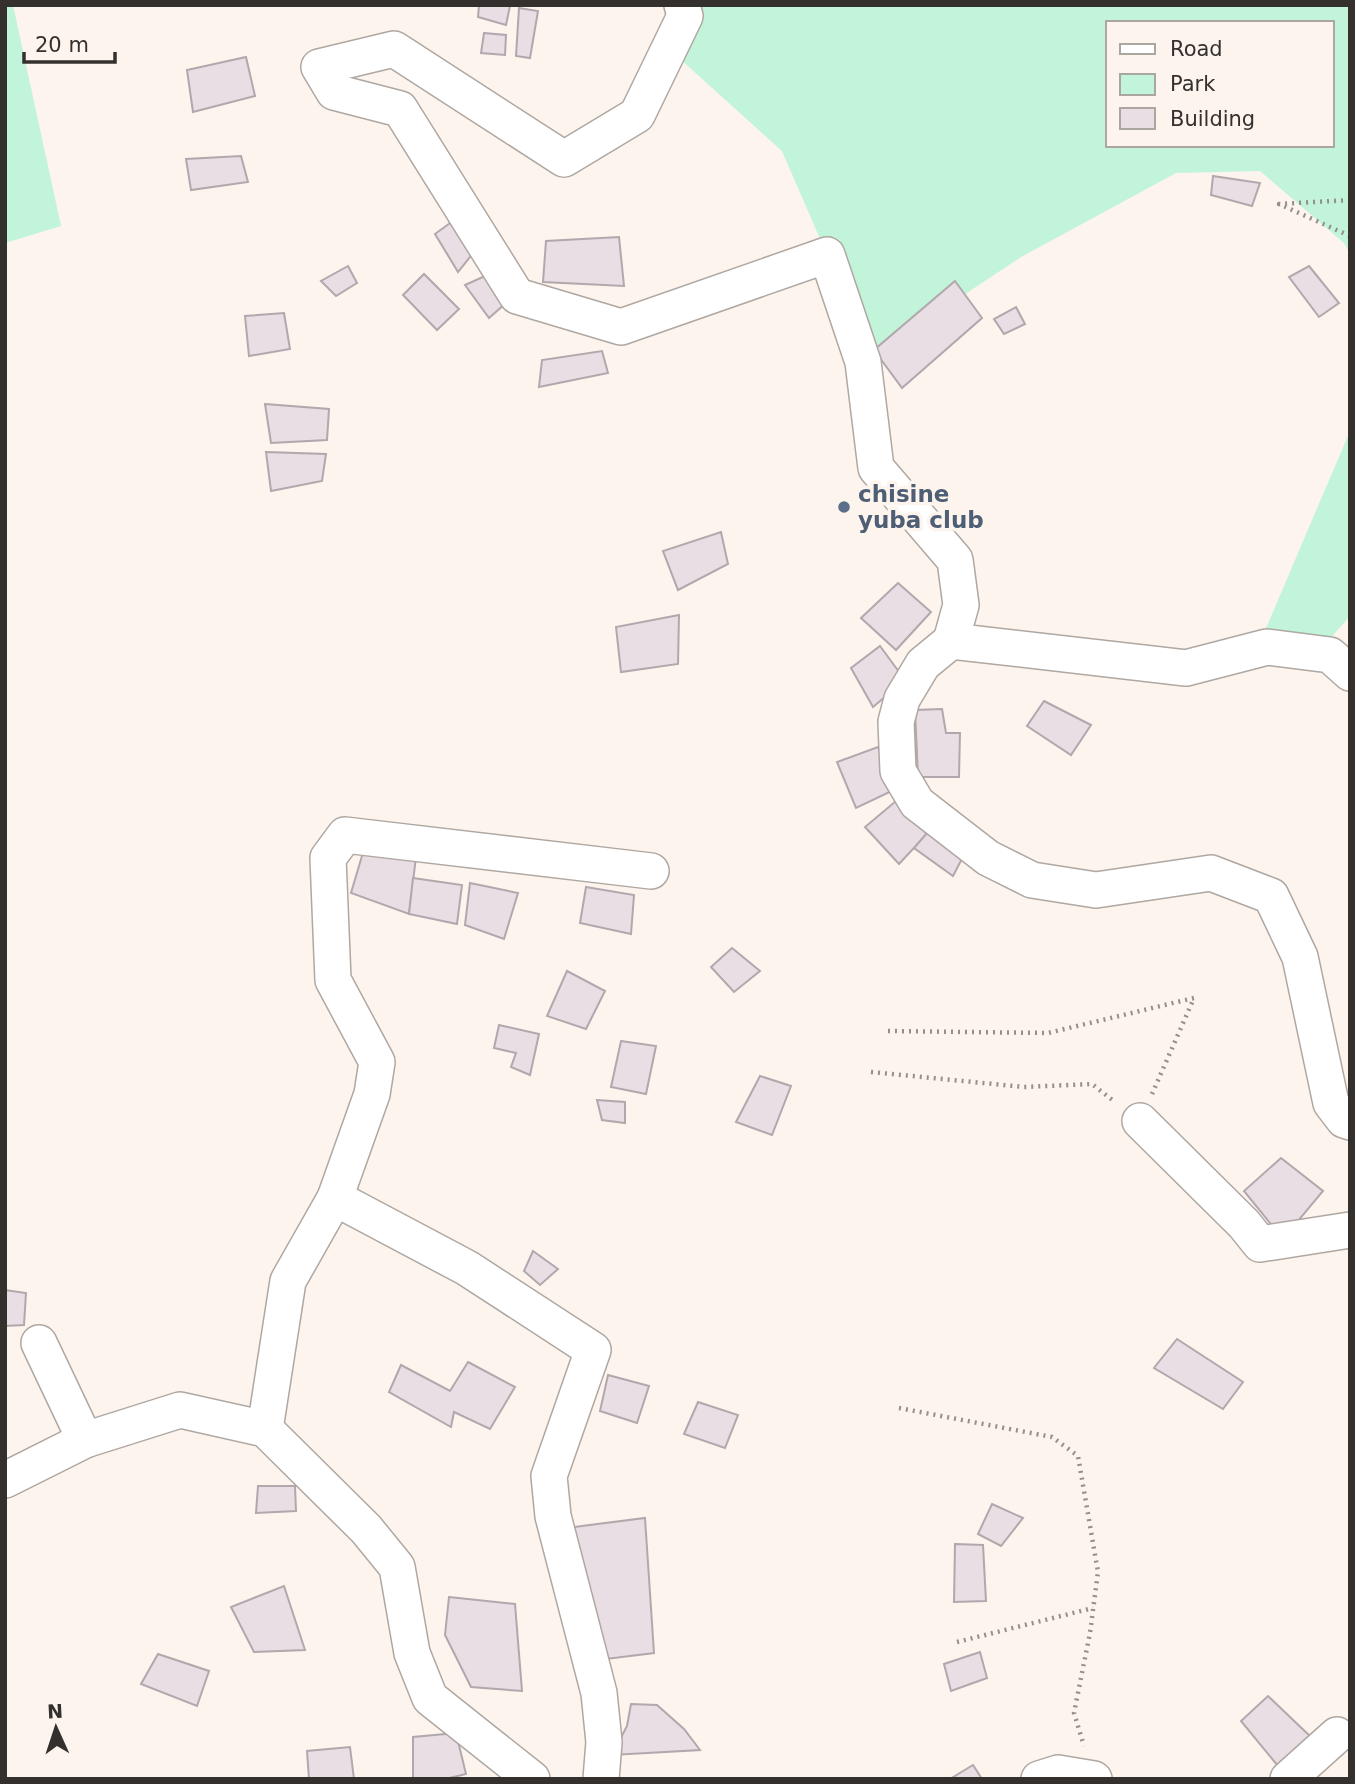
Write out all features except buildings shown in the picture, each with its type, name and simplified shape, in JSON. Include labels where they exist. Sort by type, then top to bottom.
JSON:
[{"type":"street","points":[[682,5],[684,16],[637,115],[564,159],[394,49],[320,67],[334,92],[400,109],[517,296],[621,327],[827,255],[863,362],[876,468],[955,560],[961,606],[951,641],[923,664],[902,699],[896,723],[898,771],[917,803],[988,858],[1032,880],[1096,890],[1211,873],[1271,896],[1300,957],[1331,1103],[1344,1120],[1350,1122]]},
{"type":"street","points":[[951,641],[1186,668],[1267,647],[1330,655],[1350,673]]},
{"type":"street","points":[[265,1429],[288,1282],[335,1198],[372,1094],[377,1062],[333,980],[328,858],[345,835],[651,871]]},
{"type":"street","points":[[1139,1121],[1244,1224],[1260,1244],[1350,1230]]},
{"type":"street","points":[[335,1198],[467,1268],[593,1350],[550,1476],[553,1516],[599,1693],[604,1742],[601,1779]]},
{"type":"street","points":[[39,1343],[85,1440]]},
{"type":"street","points":[[5,1480],[85,1440],[180,1410],[265,1429],[366,1528],[397,1567],[412,1653],[430,1698],[532,1779]]},
{"type":"street","points":[[1288,1779],[1337,1735]]},
{"type":"street","points":[[1039,1779],[1058,1773],[1093,1778]]},
{"type":"path","points":[[1350,201],[1279,204],[1350,236]]},
{"type":"path","points":[[871,1072],[1024,1087],[1092,1084],[1139,1121],[1194,998],[1048,1033],[888,1031]]},
{"type":"path","points":[[899,1408],[1052,1437],[1078,1456],[1098,1572],[1074,1713],[1093,1778]]},
{"type":"path","points":[[957,1642],[1093,1608]]},
{"type":"green space","points":[[5,5],[13,5],[61,226],[5,243]]},
{"type":"green space","points":[[682,5],[1350,5],[1350,255],[1345,244],[1260,171],[1176,173],[1021,257],[863,362],[827,255],[782,151],[669,49]]},
{"type":"green space","points":[[1350,431],[1350,616],[1314,657],[1264,633]]},
{"type":"place","name":"chisine yuba club","points":[[844,507]]}]
